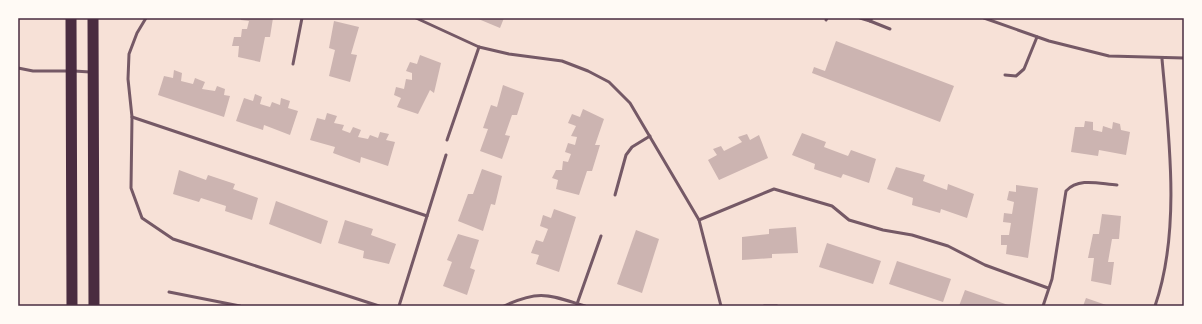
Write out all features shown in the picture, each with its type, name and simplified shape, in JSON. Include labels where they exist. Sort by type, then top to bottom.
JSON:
[{"type":"highway","points":[[71,18],[72,306]]},
{"type":"highway","points":[[93,18],[94,306]]},
{"type":"lane","points":[[146,18],[137,32],[129,54],[128,79],[132,117],[131,188],[142,218],[173,239],[379,306]]},
{"type":"lane","points":[[293,64],[302,18]]},
{"type":"lane","points":[[416,18],[479,46],[509,54],[562,62],[588,71],[609,82],[630,103],[699,220],[721,306]]},
{"type":"lane","points":[[860,18],[871,20],[890,29]]},
{"type":"lane","points":[[984,18],[1037,37],[1109,56],[1184,58]]},
{"type":"lane","points":[[1005,75],[1016,76],[1024,69],[1037,37]]},
{"type":"lane","points":[[447,140],[479,46]]},
{"type":"lane","points":[[1155,306],[1167,259],[1171,218],[1166,104],[1162,58]]},
{"type":"lane","points":[[18,68],[33,71],[93,72]]},
{"type":"lane","points":[[132,117],[427,216]]},
{"type":"lane","points":[[615,195],[626,155],[632,147],[650,136]]},
{"type":"lane","points":[[399,306],[446,155]]},
{"type":"lane","points":[[1043,306],[1052,279],[1066,191],[1072,185],[1080,182],[1118,185]]},
{"type":"lane","points":[[699,220],[774,189],[832,206],[849,220],[883,230],[912,235],[948,246],[986,265],[1048,288]]},
{"type":"lane","points":[[577,304],[601,236]]},
{"type":"lane","points":[[169,292],[240,306]]},
{"type":"lane","points":[[504,306],[524,297],[546,294],[585,306]]},
{"type":"lane","points":[[764,306],[777,306]]},
{"type":"building","points":[[241,18],[273,18],[270,37],[265,37],[260,62],[238,57],[239,46],[232,46],[234,37],[241,37],[242,29],[247,29],[249,21],[241,20]]},
{"type":"building","points":[[476,18],[504,18],[500,28]]},
{"type":"building","points":[[334,21],[359,27],[351,54],[357,55],[350,82],[329,76],[335,50],[329,48]]},
{"type":"building","points":[[836,41],[954,86],[940,122],[812,73],[814,67],[825,71]]},
{"type":"building","points":[[420,55],[441,63],[434,93],[430,90],[418,114],[397,107],[401,98],[394,95],[396,87],[404,89],[406,79],[412,80],[412,73],[406,71],[410,62],[417,64]]},
{"type":"building","points":[[174,70],[182,73],[181,81],[193,84],[195,78],[205,82],[202,89],[215,91],[217,86],[225,89],[224,95],[230,96],[224,117],[158,95],[164,76],[173,78]]},
{"type":"building","points":[[503,85],[524,93],[517,115],[512,115],[505,135],[510,136],[502,159],[480,151],[488,129],[483,128],[491,105],[497,107]]},
{"type":"building","points":[[255,94],[262,97],[260,104],[270,107],[272,102],[280,105],[281,98],[290,101],[288,108],[298,111],[290,135],[264,125],[263,130],[236,121],[244,98],[253,101]]},
{"type":"building","points":[[583,109],[604,119],[595,145],[600,145],[592,171],[587,171],[579,195],[556,189],[558,180],[552,178],[556,170],[562,170],[563,161],[568,162],[571,154],[565,152],[568,143],[575,145],[577,137],[571,136],[576,126],[568,123],[572,114],[580,117]]},
{"type":"building","points":[[327,113],[337,116],[334,123],[344,125],[342,130],[350,133],[353,127],[361,130],[358,137],[368,139],[370,135],[378,138],[380,132],[389,134],[386,140],[395,142],[388,166],[361,157],[360,163],[333,153],[335,147],[310,140],[317,118],[325,120]]},
{"type":"building","points":[[1085,121],[1093,122],[1093,130],[1102,132],[1103,126],[1112,129],[1113,122],[1120,124],[1121,130],[1130,132],[1126,155],[1099,150],[1098,156],[1071,152],[1075,127],[1084,127]]},
{"type":"building","points":[[802,133],[826,142],[824,147],[848,156],[851,150],[876,159],[869,183],[843,174],[841,178],[814,169],[815,164],[792,155]]},
{"type":"building","points":[[747,134],[750,140],[759,135],[768,158],[719,180],[708,160],[717,155],[713,149],[721,146],[724,151],[742,142],[738,137]]},
{"type":"building","points":[[896,167],[925,175],[923,181],[947,190],[948,184],[974,194],[967,218],[941,209],[940,213],[912,205],[913,198],[887,189]]},
{"type":"building","points":[[482,169],[502,176],[495,205],[491,204],[483,231],[458,221],[468,194],[473,194]]},
{"type":"building","points":[[179,170],[206,180],[208,175],[235,184],[233,189],[258,198],[252,220],[225,211],[226,206],[201,198],[199,202],[173,194]]},
{"type":"building","points":[[1016,185],[1038,188],[1028,258],[1006,254],[1007,245],[1001,245],[1001,235],[1009,235],[1011,223],[1003,222],[1004,213],[1012,214],[1014,202],[1007,200],[1009,191],[1016,192]]},
{"type":"building","points":[[276,201],[328,221],[321,244],[269,224]]},
{"type":"building","points":[[554,209],[576,217],[559,272],[536,264],[539,255],[531,253],[536,240],[543,242],[548,229],[540,226],[543,215],[551,218]]},
{"type":"building","points":[[1102,214],[1121,216],[1119,239],[1112,239],[1108,262],[1114,262],[1111,285],[1091,281],[1094,258],[1088,258],[1093,234],[1099,234]]},
{"type":"building","points":[[345,220],[373,229],[371,235],[396,244],[389,264],[363,258],[364,251],[338,243]]},
{"type":"building","points":[[796,227],[798,253],[772,254],[772,258],[742,260],[742,237],[769,234],[769,229]]},
{"type":"building","points":[[636,230],[659,239],[642,293],[617,284]]},
{"type":"building","points":[[458,234],[479,240],[470,268],[475,270],[467,295],[443,286],[452,262],[447,260]]},
{"type":"building","points":[[827,243],[881,261],[873,284],[819,267]]},
{"type":"building","points":[[897,261],[951,279],[943,302],[889,284]]},
{"type":"building","points":[[965,290],[1011,306],[959,306]]},
{"type":"building","points":[[1086,298],[1109,306],[1083,306]]}]
